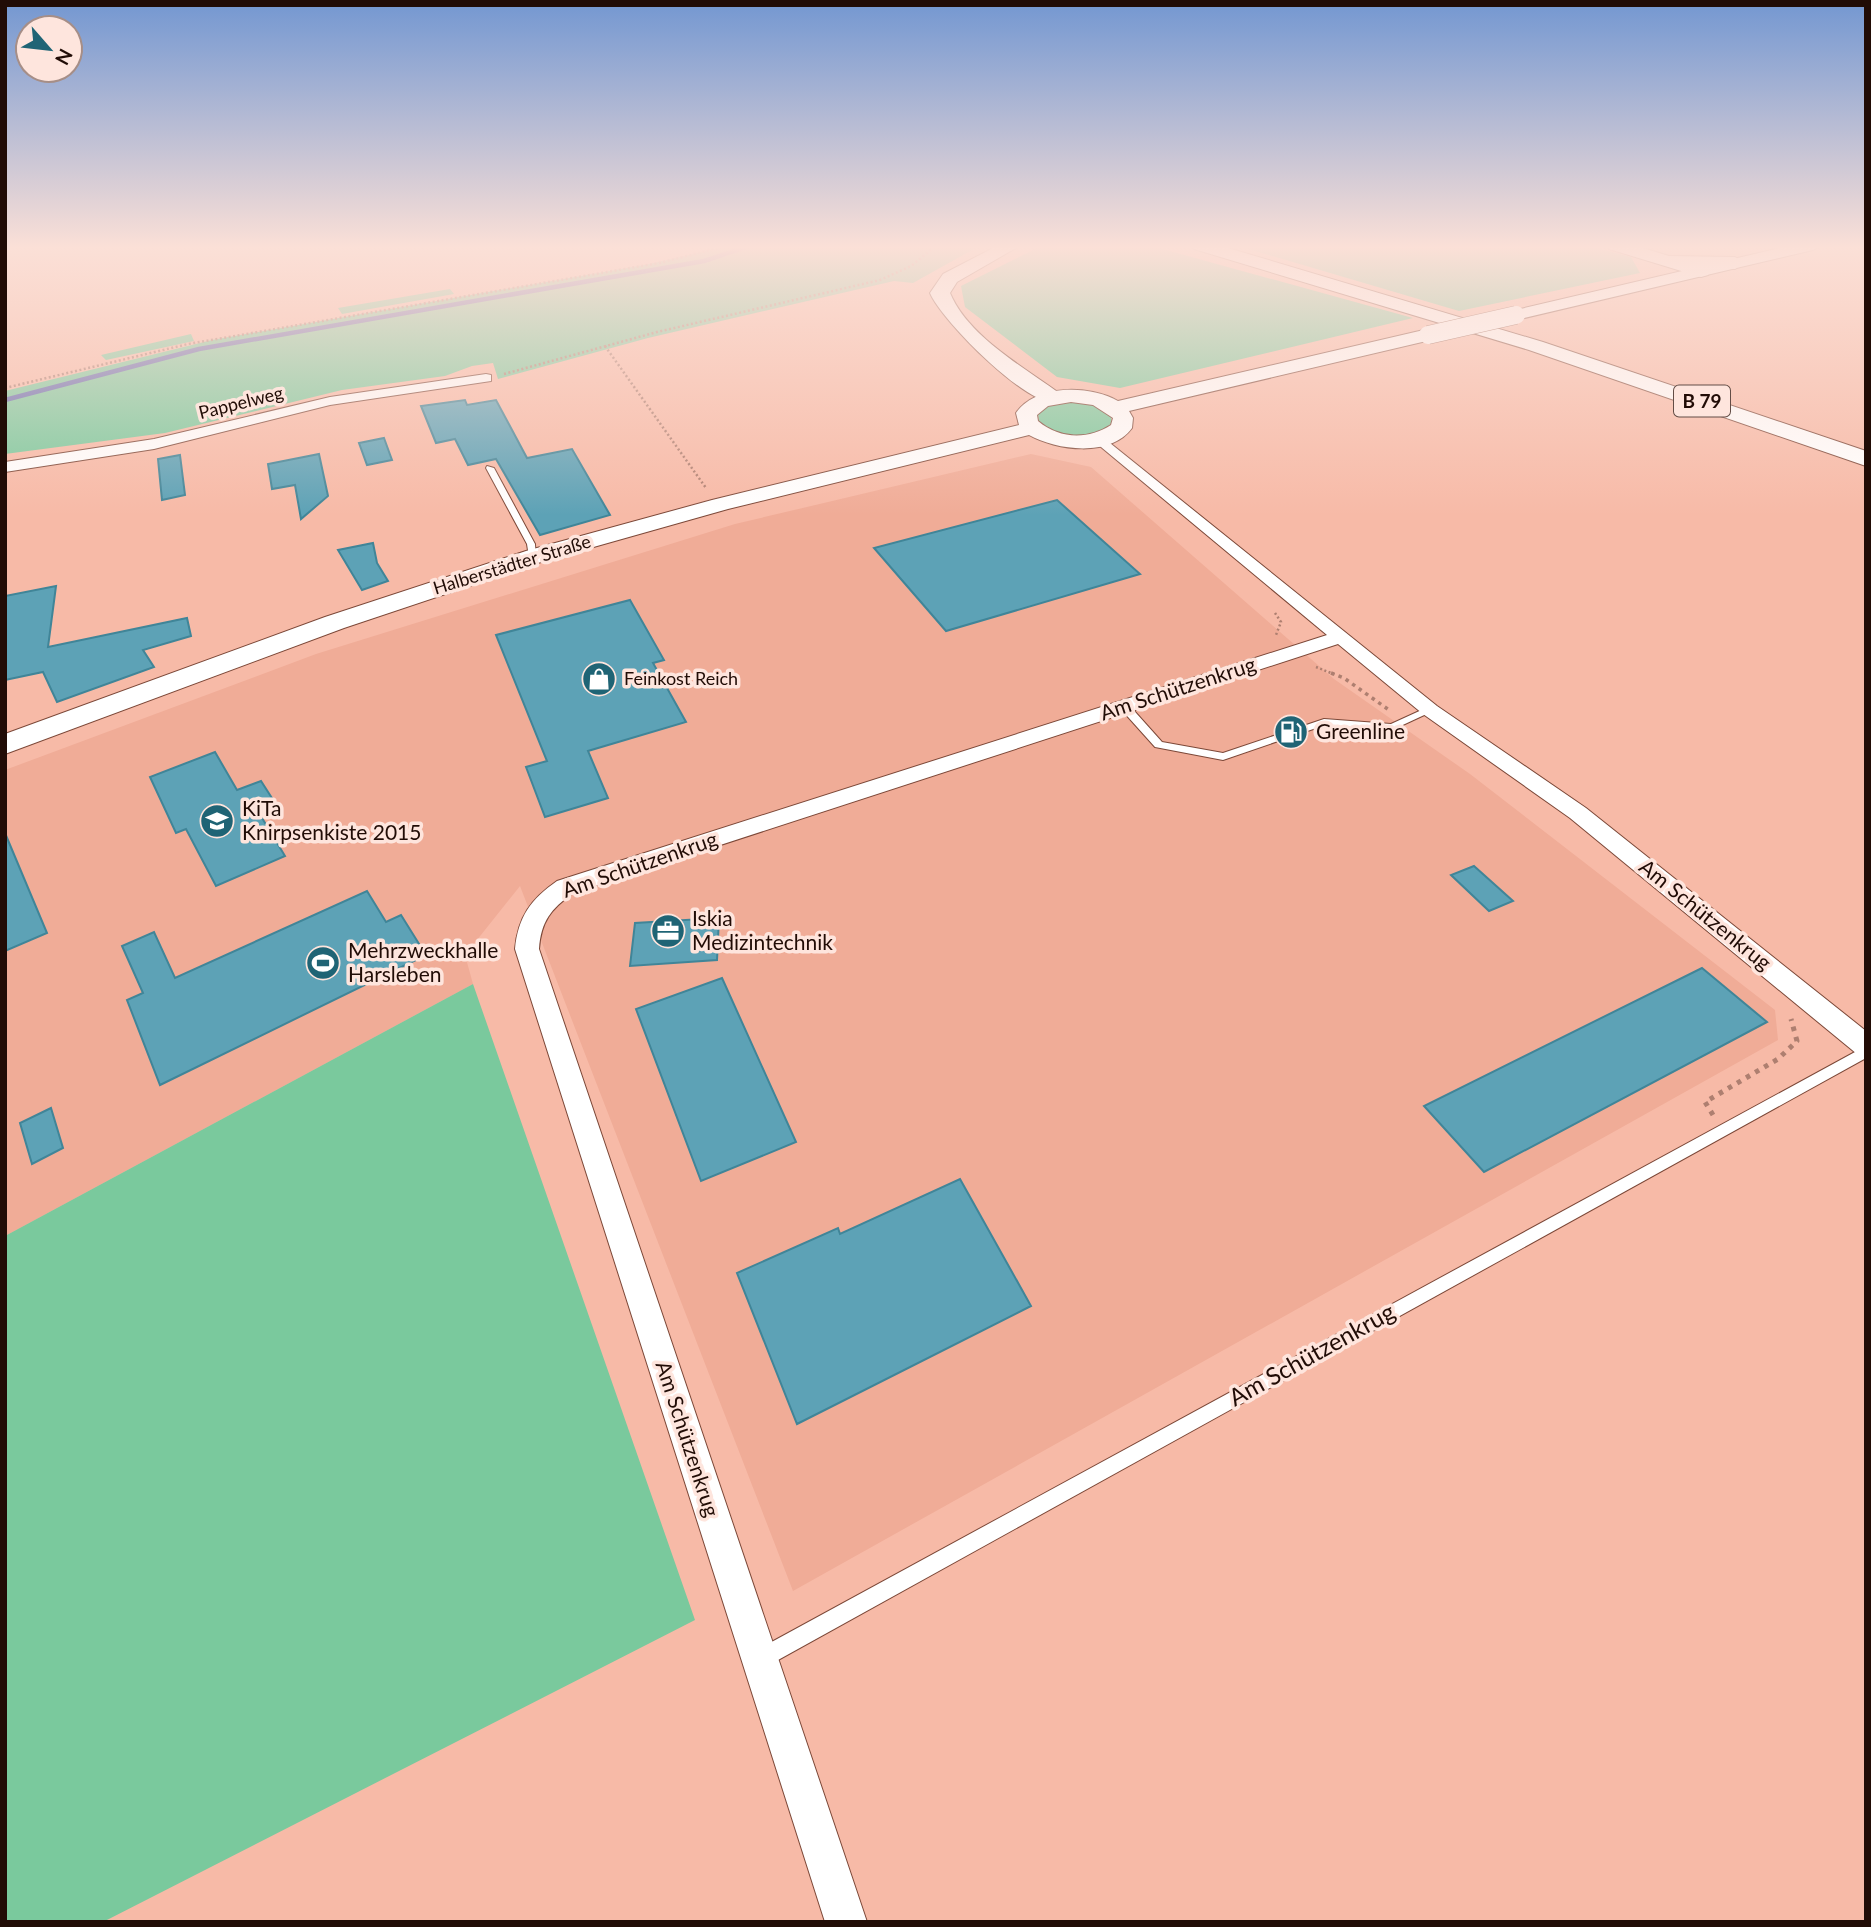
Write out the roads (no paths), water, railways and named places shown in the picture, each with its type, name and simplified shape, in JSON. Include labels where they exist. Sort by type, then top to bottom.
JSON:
[{"type":"main road","points":[[972,335],[1051,398]]},
{"type":"main road","points":[[1116,408],[1123,423],[1116,432],[1100,439],[1062,440],[1032,428],[1026,418],[1029,408],[1051,398],[1081,397],[1116,408],[1428,335]]},
{"type":"main road","name":"B 79","points":[[1502,335],[1866,459]]},
{"type":"main road","name":"Halberstädter Straße","points":[[5,746],[390,604],[533,557],[718,504],[1032,428]]},
{"type":"street","name":"Pappelweg","points":[[5,467],[154,444],[330,401],[486,378]]},
{"type":"street","name":"Am Schützenkrug","points":[[1100,439],[1430,710],[1597,828],[1866,1048]]},
{"type":"street","name":"Am Schützenkrug","points":[[846,1922],[527,949],[528,923],[541,904],[565,887],[1339,636]]},
{"type":"lane","points":[[490,468],[531,544],[533,557]]},
{"type":"lane","points":[[1124,706],[1159,745],[1223,757],[1324,722],[1392,727],[1430,710]]},
{"type":"lane","name":"Am Schützenkrug","points":[[759,1659],[1866,1048]]},
{"type":"waterway","points":[[5,400],[199,349],[280,335]]},
{"type":"place","name":"Feinkost Reich","points":[[599,679]]},
{"type":"place","name":"Greenline","points":[[1291,732]]},
{"type":"place","name":"KiTa Knirpsenkiste 2015","points":[[217,821]]},
{"type":"place","name":"Iskia Medizintechnik","points":[[668,931]]},
{"type":"place","name":"Mehrzweckhalle Harsleben","points":[[323,963]]}]
